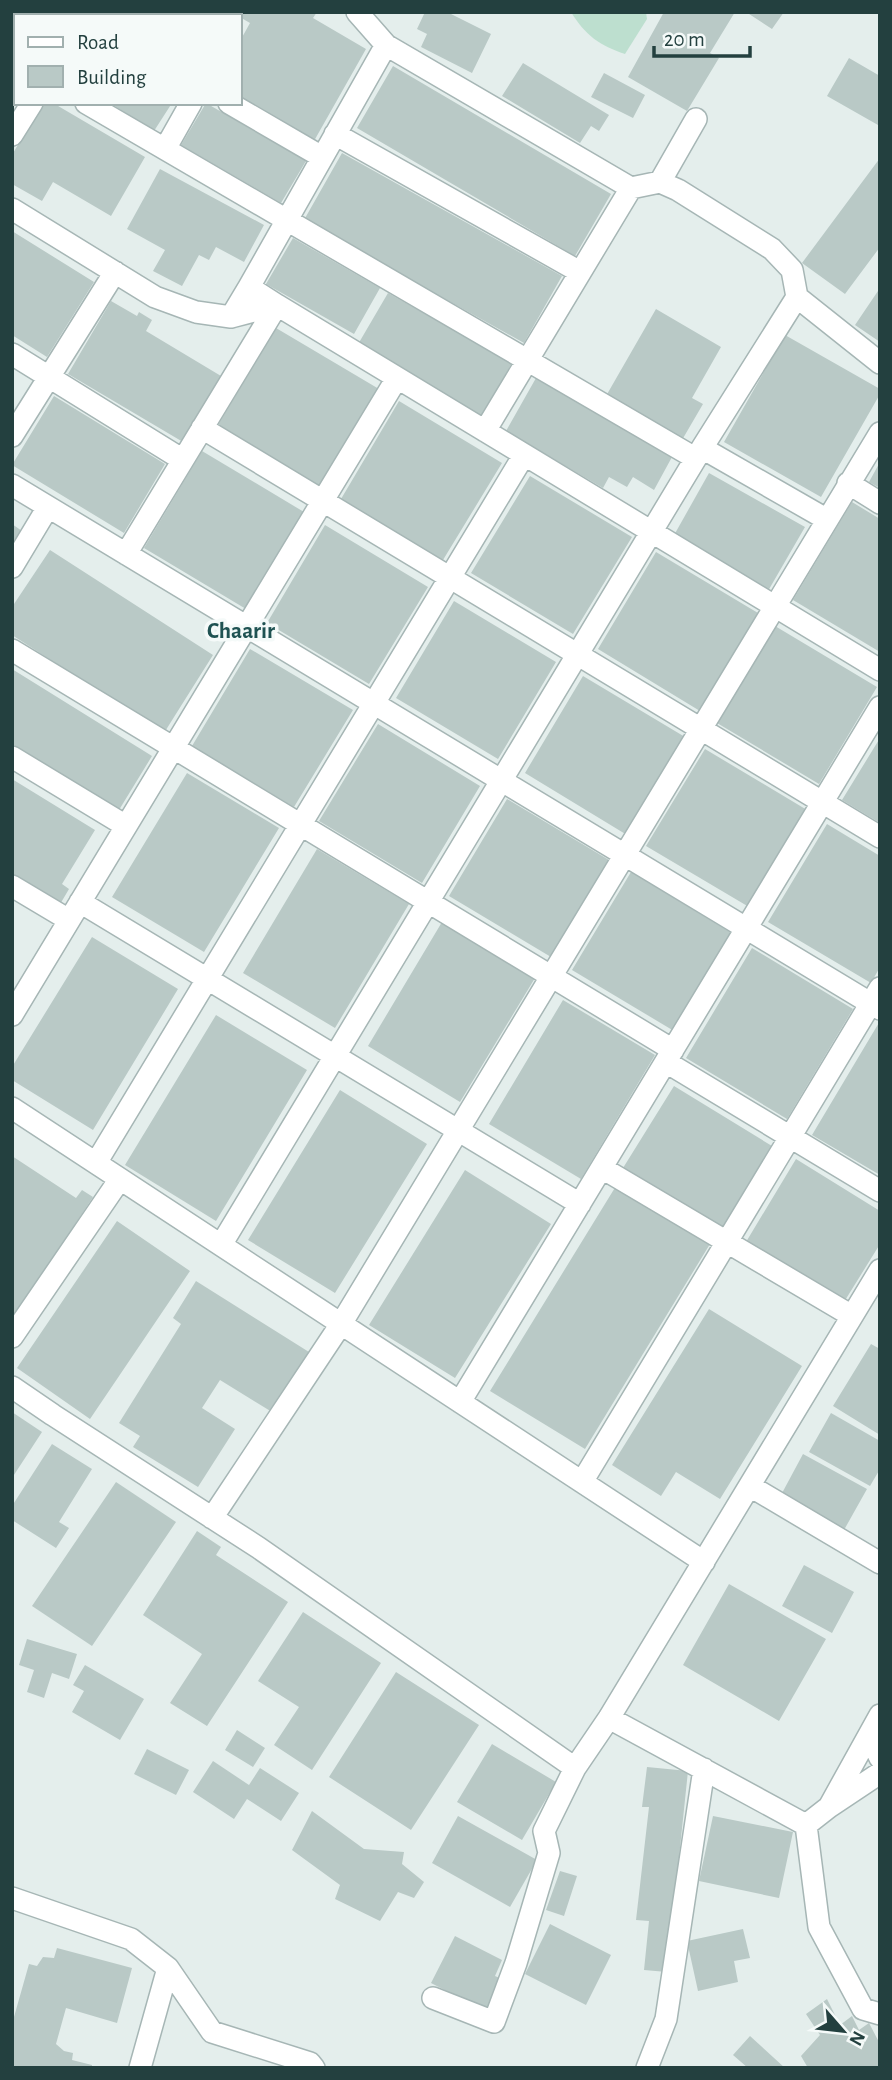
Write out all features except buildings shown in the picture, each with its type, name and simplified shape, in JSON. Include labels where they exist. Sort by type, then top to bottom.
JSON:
[{"type":"street","points":[[356,12],[386,45],[631,188],[660,182],[678,190],[772,249],[792,270],[797,297],[880,363]]},
{"type":"street","points":[[231,317],[386,45]]},
{"type":"street","points":[[12,135],[31,105]]},
{"type":"street","points":[[89,105],[527,359],[698,453],[826,519]]},
{"type":"street","points":[[165,149],[190,105]]},
{"type":"street","points":[[232,105],[322,157]]},
{"type":"street","points":[[660,182],[696,119]]},
{"type":"street","points":[[335,134],[580,272]]},
{"type":"street","points":[[485,431],[631,188]]},
{"type":"street","points":[[12,209],[155,298],[195,312],[231,317],[277,306]]},
{"type":"street","points":[[12,436],[115,272]]},
{"type":"street","points":[[249,287],[880,670]]},
{"type":"street","points":[[221,1245],[698,453],[797,297]]},
{"type":"street","points":[[126,554],[277,306]]},
{"type":"street","points":[[231,317],[259,334],[302,320]]},
{"type":"street","points":[[12,354],[183,460]]},
{"type":"street","points":[[12,1015],[397,378]]},
{"type":"street","points":[[202,428],[880,837]]},
{"type":"street","points":[[212,1518],[341,1324],[880,433]]},
{"type":"street","points":[[96,1163],[524,455]]},
{"type":"street","points":[[848,483],[880,503]]},
{"type":"street","points":[[12,485],[746,929],[877,1000],[790,1137],[582,1482]]},
{"type":"street","points":[[12,567],[48,507]]},
{"type":"street","points":[[12,650],[551,976],[790,1137],[880,1191]]},
{"type":"street","points":[[460,1402],[880,707]]},
{"type":"street","points":[[12,757],[126,826]]},
{"type":"street","points":[[12,886],[75,911],[207,979],[580,1204]]},
{"type":"street","points":[[12,1108],[704,1562]]},
{"type":"street","points":[[602,1168],[727,1242],[864,1309]]},
{"type":"street","points":[[12,1338],[120,1179]]},
{"type":"street","points":[[433,1998],[494,2022],[516,1963],[549,1853],[544,1831],[575,1768],[609,1718],[750,1486],[864,1309],[880,1270]]},
{"type":"street","points":[[12,1387],[259,1548],[575,1768]]},
{"type":"street","points":[[750,1486],[880,1563]]},
{"type":"street","points":[[828,1807],[880,1715]]},
{"type":"street","points":[[609,1718],[806,1825]]},
{"type":"street","points":[[869,1735],[880,1758]]},
{"type":"street","points":[[647,2068],[666,2019],[704,1769]]},
{"type":"street","points":[[806,1825],[880,1773]]},
{"type":"street","points":[[806,1825],[819,1927],[863,2009],[880,2014]]},
{"type":"street","points":[[12,1898],[131,1939],[168,1968],[212,2032],[310,2063],[314,2068]]},
{"type":"street","points":[[141,2068],[168,1968]]},
{"type":"green space","points":[[571,12],[646,12],[647,19],[625,54],[594,39]]},
{"type":"district","name":"Chaarir","points":[[241,631]]}]
